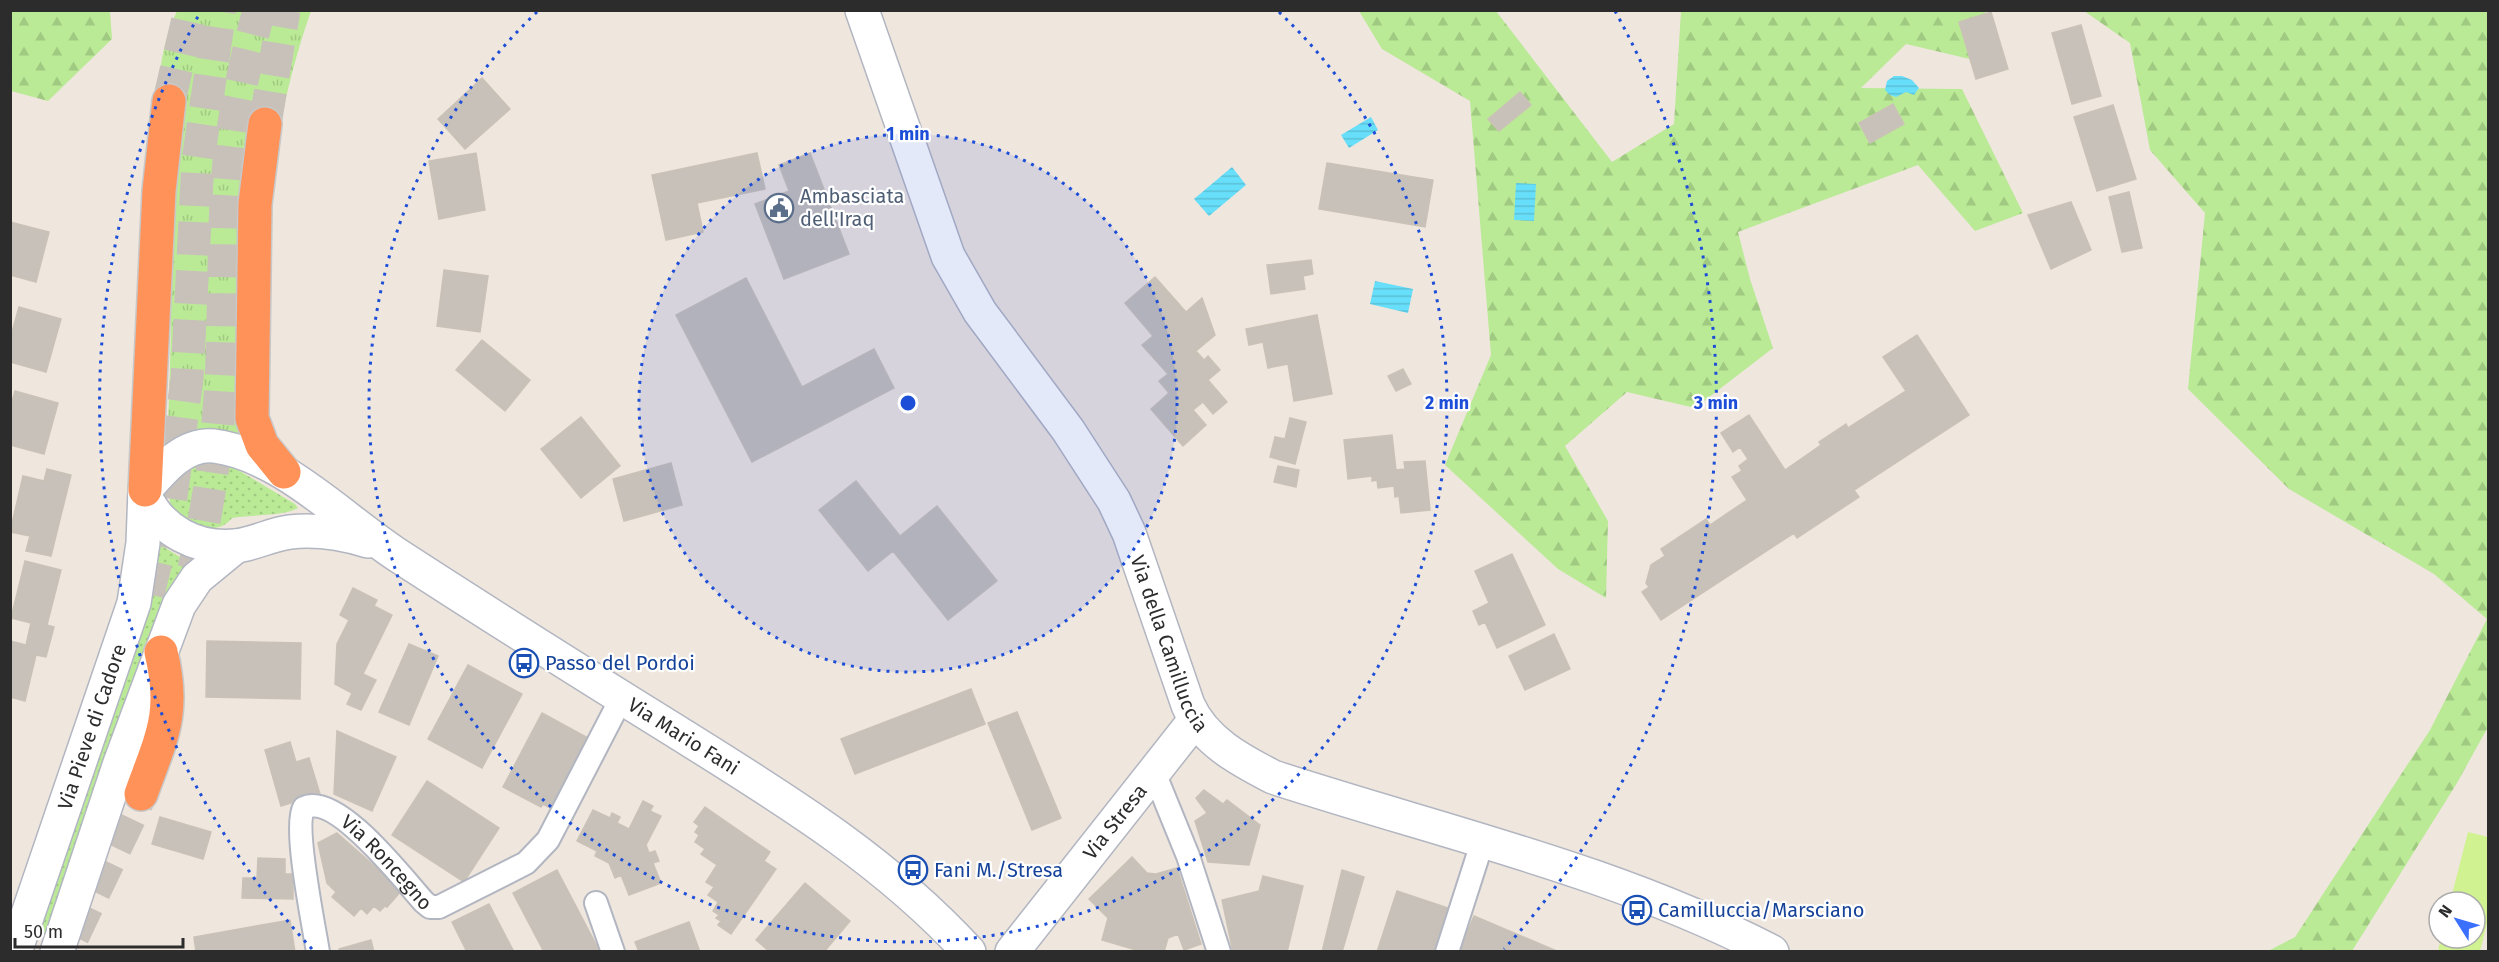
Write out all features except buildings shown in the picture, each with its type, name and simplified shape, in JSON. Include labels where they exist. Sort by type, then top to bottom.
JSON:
[{"type":"highway","points":[[145,493],[156,236],[169,101]]},
{"type":"highway","points":[[265,124],[255,204],[252,418],[262,445],[284,472]]},
{"type":"highway","points":[[141,794],[168,714],[167,680],[161,652]]},
{"type":"street","name":"Via della Camilluccia","points":[[862,10],[948,256],[980,312],[1068,430],[1114,501],[1129,533],[1173,665],[1195,720],[1224,748],[1274,777],[1484,840],[1617,884],[1733,943],[1772,951]]},
{"type":"street","points":[[315,495],[316,516],[307,527],[296,532],[236,546],[204,544],[184,538],[158,518],[145,493],[175,459],[189,450],[204,446],[230,450],[284,472],[315,495],[381,545]]},
{"type":"street","name":"Via Pieve di Cadore","points":[[15,951],[134,603],[143,543],[145,493]]},
{"type":"street","points":[[296,532],[335,532],[381,545]]},
{"type":"street","name":"Via Mario Fani","points":[[381,545],[817,821],[894,880],[969,951]]},
{"type":"street","name":"Via Pieve di Cadore","points":[[57,951],[179,605],[196,578],[236,546]]},
{"type":"street","name":"Via Roncegno","points":[[318,951],[301,842],[300,819],[304,808],[318,805],[335,813],[363,835],[424,902],[430,907],[439,907],[525,863],[537,853],[554,830],[622,697]]},
{"type":"street","name":"Via Stresa","points":[[1012,951],[1153,770],[1195,720]]},
{"type":"street","points":[[1153,770],[1188,856],[1219,951]]},
{"type":"street","points":[[1447,951],[1484,840]]},
{"type":"street","points":[[596,903],[613,951]]},
{"type":"green space","points":[[10,11],[110,11],[112,39],[48,101],[11,91]]},
{"type":"green space","points":[[177,11],[311,11],[284,104],[266,201],[240,395],[240,437],[221,430],[204,430],[167,442],[170,268],[158,105],[160,72],[166,41]]},
{"type":"green space","points":[[1359,11],[1496,11],[1612,162],[1674,124],[1681,11],[1986,11],[1974,60],[1906,44],[1861,88],[1962,89],[2023,213],[1975,231],[1918,165],[1738,232],[1750,279],[1773,348],[1695,408],[1627,392],[1565,446],[1608,521],[1606,598],[1558,569],[1445,465],[1491,355],[1470,101],[1382,49]]},
{"type":"green space","points":[[2084,11],[2488,11],[2488,727],[2457,783],[2352,951],[2268,951],[2295,937],[2430,730],[2487,619],[2434,574],[2289,489],[2188,389],[2205,213],[2150,150],[2130,43]]},
{"type":"green space","points":[[210,462],[233,467],[298,508],[275,514],[232,518],[222,526],[210,528],[197,526],[185,520],[175,512],[170,501],[170,490],[177,478],[184,472],[196,465]]},
{"type":"green space","points":[[162,546],[187,561],[171,586],[153,626],[47,936],[38,933],[142,630],[155,578],[159,548]]},
{"type":"green space","points":[[2468,832],[2488,837],[2487,924],[2487,890],[2453,890]]},
{"type":"green space","points":[[2438,950],[2480,950],[2480,951]]},
{"type":"water","points":[[1894,76],[1912,80],[1919,88],[1914,95],[1906,92],[1896,97],[1890,95],[1885,90],[1887,81]]},
{"type":"water","points":[[1371,117],[1378,130],[1349,148],[1341,135]]},
{"type":"water","points":[[1232,167],[1246,185],[1209,216],[1194,199]]},
{"type":"water","points":[[1516,183],[1536,184],[1534,221],[1514,220]]},
{"type":"water","points":[[1375,281],[1413,289],[1408,313],[1370,304]]},
{"type":"tunnel","points":[[169,101],[190,10]]},
{"type":"tunnel","points":[[148,594],[170,504],[187,379],[198,161],[220,10]]},
{"type":"tunnel","points":[[194,569],[208,499],[220,404],[225,217],[231,143],[241,86],[259,10]]},
{"type":"tunnel","points":[[265,124],[284,10]]},
{"type":"tunnel","points":[[73,936],[141,794]]},
{"type":"place","name":"Ambasciata dell'Iraq","points":[[779,208]]},
{"type":"place","name":"Passo del Pordoi","points":[[524,663]]},
{"type":"place","name":"Fani M./Stresa","points":[[913,870]]},
{"type":"place","name":"Camilluccia/Marsciano","points":[[1637,910]]}]
